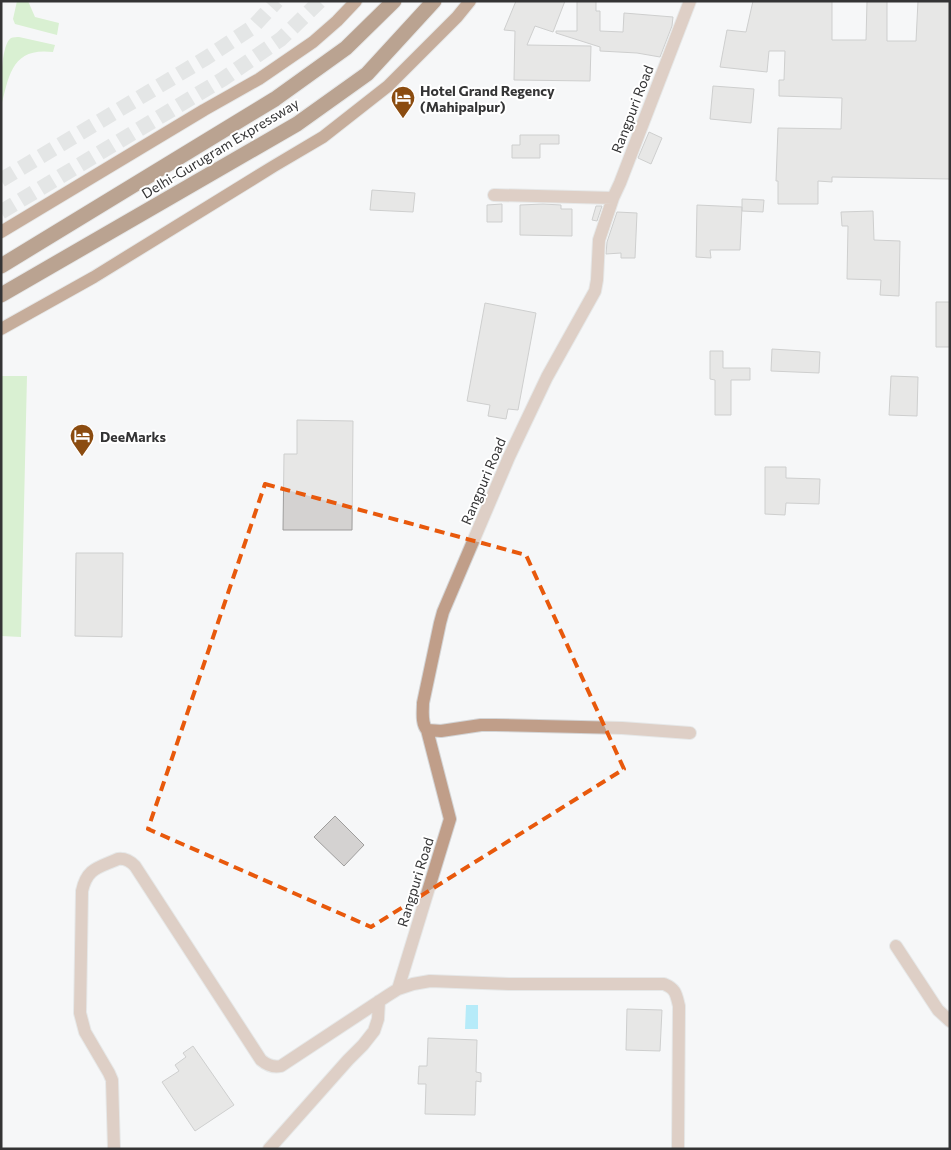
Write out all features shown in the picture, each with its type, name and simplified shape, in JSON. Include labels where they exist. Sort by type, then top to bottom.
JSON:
[{"type":"highway","name":"Delhi-Gurugram Expressway","points":[[1,266],[274,99],[346,48],[394,1]]},
{"type":"highway","name":"Delhi-Gurugram Expressway","points":[[1,295],[297,124],[367,74],[434,1]]},
{"type":"main road","points":[[1,232],[259,79],[313,42],[356,1]]},
{"type":"main road","points":[[1,329],[94,276],[323,137],[388,86],[457,17],[470,1]]},
{"type":"street","name":"Rangpuri Road","points":[[398,989],[450,819],[427,730],[424,727],[423,703],[443,612],[502,472],[547,377],[595,290],[599,240],[613,198],[690,1]]},
{"type":"street","points":[[494,195],[613,198]]},
{"type":"street","points":[[427,730],[440,731],[481,725],[495,725],[614,728],[690,733]]},
{"type":"street","points":[[114,1149],[112,1080],[85,1032],[80,1013],[82,891],[84,881],[91,871],[118,859],[126,860],[135,866],[261,1060],[271,1066],[281,1066],[398,989],[413,984],[430,981],[508,984],[664,984],[671,987],[676,993],[679,1006],[678,1149]]},
{"type":"street","points":[[896,946],[938,1010],[950,1022]]},
{"type":"street","points":[[269,1149],[374,1031],[378,1019],[379,1001]]},
{"type":"highlighted area","points":[[265,484],[526,555],[624,769],[371,927],[148,829]]},
{"type":"green space","points":[[17,1],[28,1],[35,17],[59,23],[57,35],[15,24],[13,19]]},
{"type":"green space","points":[[19,37],[55,45],[53,52],[29,54],[21,59],[10,74],[1,107],[3,59],[7,42],[11,38]]},
{"type":"green space","points":[[1,376],[27,376],[21,637],[1,636]]},
{"type":"water","points":[[466,1005],[478,1005],[478,1029],[465,1029]]},
{"type":"building","points":[[516,1],[565,1],[553,32],[535,26],[527,45],[591,46],[590,81],[514,80],[515,31],[504,30]]},
{"type":"building","points":[[577,1],[596,1],[596,11],[600,11],[600,31],[623,32],[624,13],[673,17],[672,26],[660,57],[637,53],[600,51],[600,47],[556,33],[556,31],[577,31]]},
{"type":"building","points":[[753,1],[832,1],[832,40],[866,40],[867,1],[887,1],[887,41],[916,41],[918,1],[950,1],[950,179],[832,177],[832,182],[818,181],[818,204],[778,204],[778,181],[776,181],[778,128],[841,129],[842,98],[779,96],[779,80],[784,80],[785,51],[769,51],[767,72],[720,67],[727,30],[746,32]]},
{"type":"building","points":[[713,86],[754,89],[751,123],[710,119]]},
{"type":"building","points":[[649,132],[662,138],[651,164],[638,158]]},
{"type":"building","points":[[520,135],[559,135],[559,144],[540,144],[540,158],[512,158],[512,145],[520,145]]},
{"type":"building","points":[[372,190],[415,193],[413,212],[370,210]]},
{"type":"building","points":[[742,199],[764,200],[763,212],[742,211]]},
{"type":"building","points":[[502,204],[502,222],[487,222],[487,205]]},
{"type":"building","points":[[520,205],[561,205],[561,209],[572,209],[572,236],[520,235]]},
{"type":"building","points":[[697,205],[742,207],[740,250],[710,250],[711,258],[696,257]]},
{"type":"building","points":[[596,206],[602,206],[597,221],[592,220]]},
{"type":"building","points":[[873,211],[874,240],[900,241],[899,296],[880,295],[881,280],[847,279],[848,226],[842,226],[841,212]]},
{"type":"building","points":[[617,212],[637,213],[635,258],[621,258],[621,253],[606,254],[607,242]]},
{"type":"building","points":[[936,302],[950,302],[950,347],[936,347]]},
{"type":"building","points":[[485,303],[536,313],[518,410],[508,409],[506,419],[488,416],[490,405],[467,401]]},
{"type":"building","points":[[772,349],[820,352],[819,373],[771,371]]},
{"type":"building","points":[[710,351],[723,351],[723,368],[750,368],[750,380],[731,380],[731,415],[715,415],[715,380],[710,379]]},
{"type":"building","points":[[891,376],[918,377],[917,416],[889,415]]},
{"type":"building","points":[[297,420],[353,421],[352,530],[283,530],[284,454],[297,454]]},
{"type":"building","points":[[765,467],[786,467],[786,478],[820,479],[819,504],[786,503],[785,515],[765,514]]},
{"type":"building","points":[[76,553],[123,553],[122,637],[75,636]]},
{"type":"building","points":[[335,816],[364,845],[344,866],[314,837]]},
{"type":"building","points":[[627,1009],[662,1010],[660,1051],[626,1050]]},
{"type":"building","points":[[428,1038],[477,1040],[476,1072],[481,1073],[481,1082],[476,1081],[475,1115],[425,1114],[426,1084],[418,1084],[419,1066],[427,1066]]},
{"type":"building","points":[[193,1046],[234,1105],[195,1131],[162,1082],[179,1071],[175,1065],[186,1057],[183,1053]]},
{"type":"tunnel","points":[[1,180],[206,58],[253,27],[277,1]]},
{"type":"tunnel","points":[[1,212],[223,79],[281,39],[320,1]]},
{"type":"place","name":"Hotel Grand Regency (Mahipalpur)","points":[[403,119]]},
{"type":"place","name":"DeeMarks","points":[[82,457]]}]
